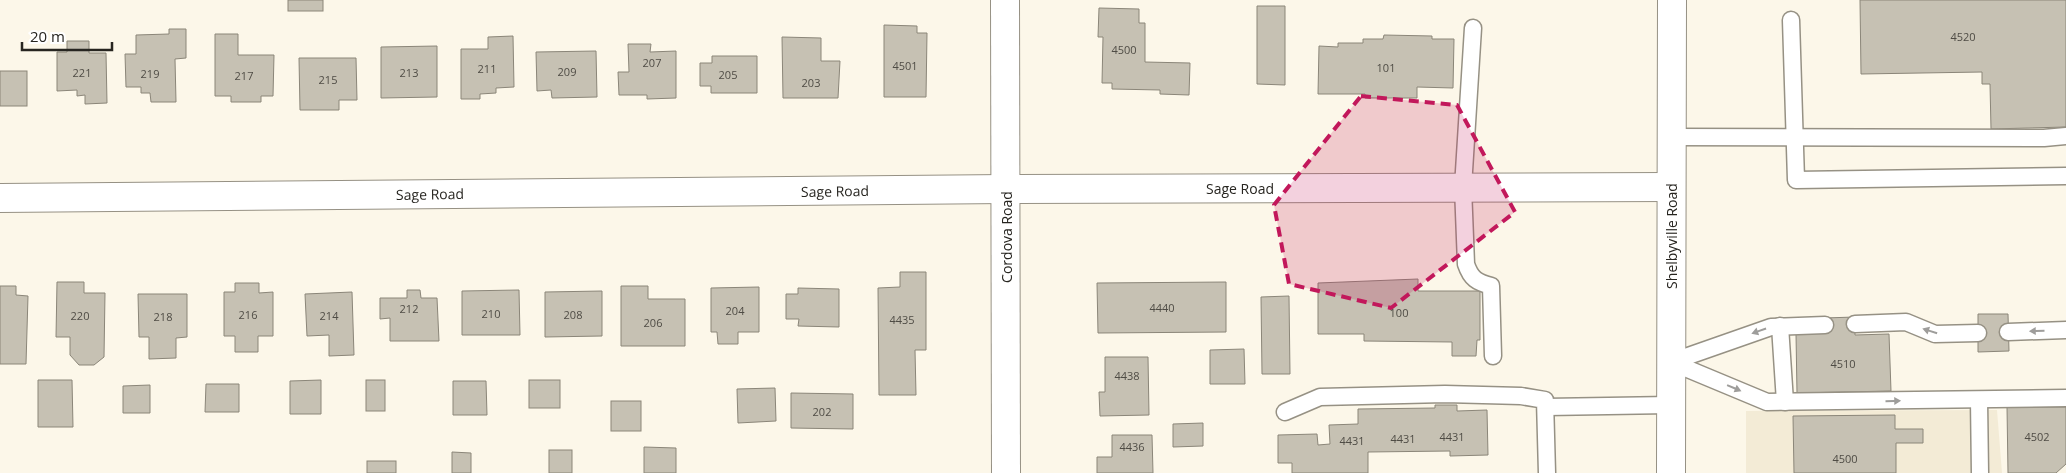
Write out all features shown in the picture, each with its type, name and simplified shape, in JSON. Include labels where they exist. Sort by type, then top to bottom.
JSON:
[{"type":"street","name":"Cordova Road","points":[[1005,0],[1006,473]]},
{"type":"street","name":"Shelbyville Road","points":[[1671,473],[1672,0]]},
{"type":"street","name":"Sage Road","points":[[0,198],[1006,189],[1671,187]]},
{"type":"lane","points":[[1791,20],[1796,180],[2066,176]]},
{"type":"lane","points":[[1473,28],[1463,188],[1466,264],[1469,275],[1478,283],[1492,286],[1493,356]]},
{"type":"lane","points":[[1671,137],[2044,138],[2066,136]]},
{"type":"lane","points":[[1855,324],[1906,322],[1935,334],[1978,333]]},
{"type":"lane","points":[[1670,362],[1771,327],[1825,325]]},
{"type":"lane","points":[[1780,326],[1785,402]]},
{"type":"lane","points":[[2008,332],[2066,330]]},
{"type":"lane","points":[[1670,362],[1767,402],[2066,398]]},
{"type":"lane","points":[[1285,412],[1320,397],[1445,394],[1522,396],[1546,400],[1547,473]]},
{"type":"lane","points":[[1979,400],[1980,473]]},
{"type":"lane","points":[[1546,407],[1670,405]]},
{"type":"highlighted area","points":[[1361,96],[1457,105],[1515,212],[1391,308],[1289,284],[1274,205]]},
{"type":"shaded area","points":[[1997,410],[2002,473],[1746,473],[1746,411]]},
{"type":"building","points":[[288,0],[323,0],[323,11],[288,11]]},
{"type":"building","points":[[1860,0],[2066,0],[2066,127],[1991,129],[1990,84],[1982,84],[1982,72],[1861,74]]},
{"type":"building","points":[[1257,6],[1285,6],[1285,85],[1257,84]]},
{"type":"building","points":[[1099,8],[1139,9],[1139,23],[1145,23],[1145,62],[1190,63],[1189,95],[1160,94],[1160,90],[1112,89],[1112,83],[1102,83],[1103,37],[1098,37]]},
{"type":"building","points":[[884,25],[917,26],[917,33],[927,33],[926,97],[884,97]]},
{"type":"building","points":[[169,29],[186,29],[186,58],[175,59],[176,102],[151,102],[150,93],[141,93],[141,87],[126,87],[125,54],[136,54],[136,35],[169,34]]},
{"type":"building","points":[[215,34],[238,34],[238,55],[274,55],[273,96],[261,96],[261,102],[231,102],[231,96],[215,96]]},
{"type":"building","points":[[1384,35],[1432,36],[1432,39],[1454,39],[1453,88],[1417,87],[1417,98],[1365,98],[1365,94],[1318,94],[1319,46],[1338,47],[1338,43],[1363,43],[1363,39],[1383,39]]},
{"type":"building","points":[[513,36],[514,87],[496,88],[496,93],[480,94],[480,99],[461,99],[461,49],[488,49],[488,37]]},
{"type":"building","points":[[782,37],[821,38],[821,61],[840,61],[838,98],[783,98]]},
{"type":"building","points":[[67,41],[89,41],[89,53],[106,53],[107,103],[85,104],[85,95],[77,96],[77,90],[57,91],[57,52],[67,52]]},
{"type":"building","points":[[628,44],[651,44],[650,52],[676,51],[676,98],[647,99],[647,95],[619,95],[618,72],[629,72]]},
{"type":"building","points":[[437,46],[437,97],[381,98],[381,47]]},
{"type":"building","points":[[596,51],[597,97],[552,98],[551,90],[537,91],[536,52]]},
{"type":"building","points":[[712,56],[757,56],[757,93],[711,93],[711,86],[700,86],[700,63],[712,63]]},
{"type":"building","points":[[299,58],[356,58],[357,100],[339,100],[339,110],[300,110]]},
{"type":"building","points":[[0,71],[27,71],[27,106],[0,106]]},
{"type":"building","points":[[900,272],[926,272],[926,350],[915,350],[916,395],[879,395],[878,288],[900,287]]},
{"type":"building","points":[[1418,279],[1418,291],[1480,291],[1480,340],[1477,340],[1476,356],[1452,356],[1452,342],[1364,341],[1364,334],[1318,334],[1318,283]]},
{"type":"building","points":[[57,282],[84,282],[84,293],[105,293],[104,357],[94,365],[79,365],[70,355],[70,337],[56,337]]},
{"type":"building","points":[[1226,282],[1226,332],[1098,333],[1097,283]]},
{"type":"building","points":[[235,283],[259,283],[259,293],[273,292],[273,336],[258,336],[258,352],[235,352],[235,336],[224,336],[224,292],[235,292]]},
{"type":"building","points":[[0,286],[16,286],[16,295],[28,296],[26,364],[0,364]]},
{"type":"building","points":[[621,286],[648,286],[648,299],[685,299],[685,346],[621,346]]},
{"type":"building","points":[[759,287],[759,332],[738,332],[738,344],[718,344],[717,332],[711,332],[711,288]]},
{"type":"building","points":[[798,288],[839,289],[839,327],[798,326],[799,319],[786,319],[786,294],[798,294]]},
{"type":"building","points":[[407,290],[420,290],[421,298],[437,298],[439,341],[390,341],[390,318],[380,319],[380,298],[407,298]]},
{"type":"building","points":[[519,290],[520,335],[462,335],[462,291]]},
{"type":"building","points":[[602,291],[602,336],[545,337],[545,292]]},
{"type":"building","points":[[352,292],[354,355],[329,356],[329,335],[307,336],[305,294]]},
{"type":"building","points":[[138,294],[187,294],[187,337],[176,338],[176,358],[149,359],[149,337],[139,337]]},
{"type":"building","points":[[1289,296],[1290,374],[1262,374],[1261,297]]},
{"type":"building","points":[[1978,314],[2008,314],[2009,351],[1978,352]]},
{"type":"building","points":[[1855,317],[1855,335],[1889,334],[1891,391],[1797,393],[1796,334],[1824,318]]},
{"type":"building","points":[[1244,349],[1245,384],[1210,384],[1210,350]]},
{"type":"building","points":[[1105,357],[1148,357],[1149,415],[1100,416],[1099,392],[1105,392]]},
{"type":"building","points":[[38,380],[72,380],[73,427],[38,427]]},
{"type":"building","points":[[321,380],[321,414],[290,414],[290,381]]},
{"type":"building","points":[[366,380],[385,380],[385,411],[366,411]]},
{"type":"building","points":[[529,380],[560,380],[560,408],[529,408]]},
{"type":"building","points":[[453,381],[486,381],[487,415],[453,415]]},
{"type":"building","points":[[206,384],[239,384],[239,412],[205,412]]},
{"type":"building","points":[[150,385],[150,413],[123,413],[123,386]]},
{"type":"building","points":[[775,388],[776,421],[738,423],[737,389]]},
{"type":"building","points":[[791,393],[853,394],[853,429],[791,428]]},
{"type":"building","points":[[611,401],[641,401],[641,431],[611,431]]},
{"type":"building","points":[[1435,405],[1457,405],[1457,411],[1487,410],[1488,455],[1450,456],[1450,451],[1368,452],[1368,473],[1292,473],[1292,463],[1278,463],[1278,435],[1317,434],[1318,445],[1330,444],[1329,425],[1358,424],[1358,409],[1435,408]]},
{"type":"building","points":[[2007,407],[2066,407],[2066,464],[2056,473],[2008,473]]},
{"type":"building","points":[[1895,415],[1895,429],[1923,429],[1923,443],[1896,443],[1896,473],[1794,473],[1793,416]]},
{"type":"building","points":[[1203,423],[1203,446],[1173,447],[1173,424]]},
{"type":"building","points":[[1112,435],[1152,435],[1153,473],[1097,473],[1097,457],[1112,457]]},
{"type":"building","points":[[644,447],[676,448],[676,473],[644,473]]},
{"type":"building","points":[[549,450],[572,450],[572,473],[549,473]]},
{"type":"building","points":[[452,452],[471,453],[471,473],[452,473]]},
{"type":"building","points":[[367,461],[396,461],[396,473],[367,473]]}]
